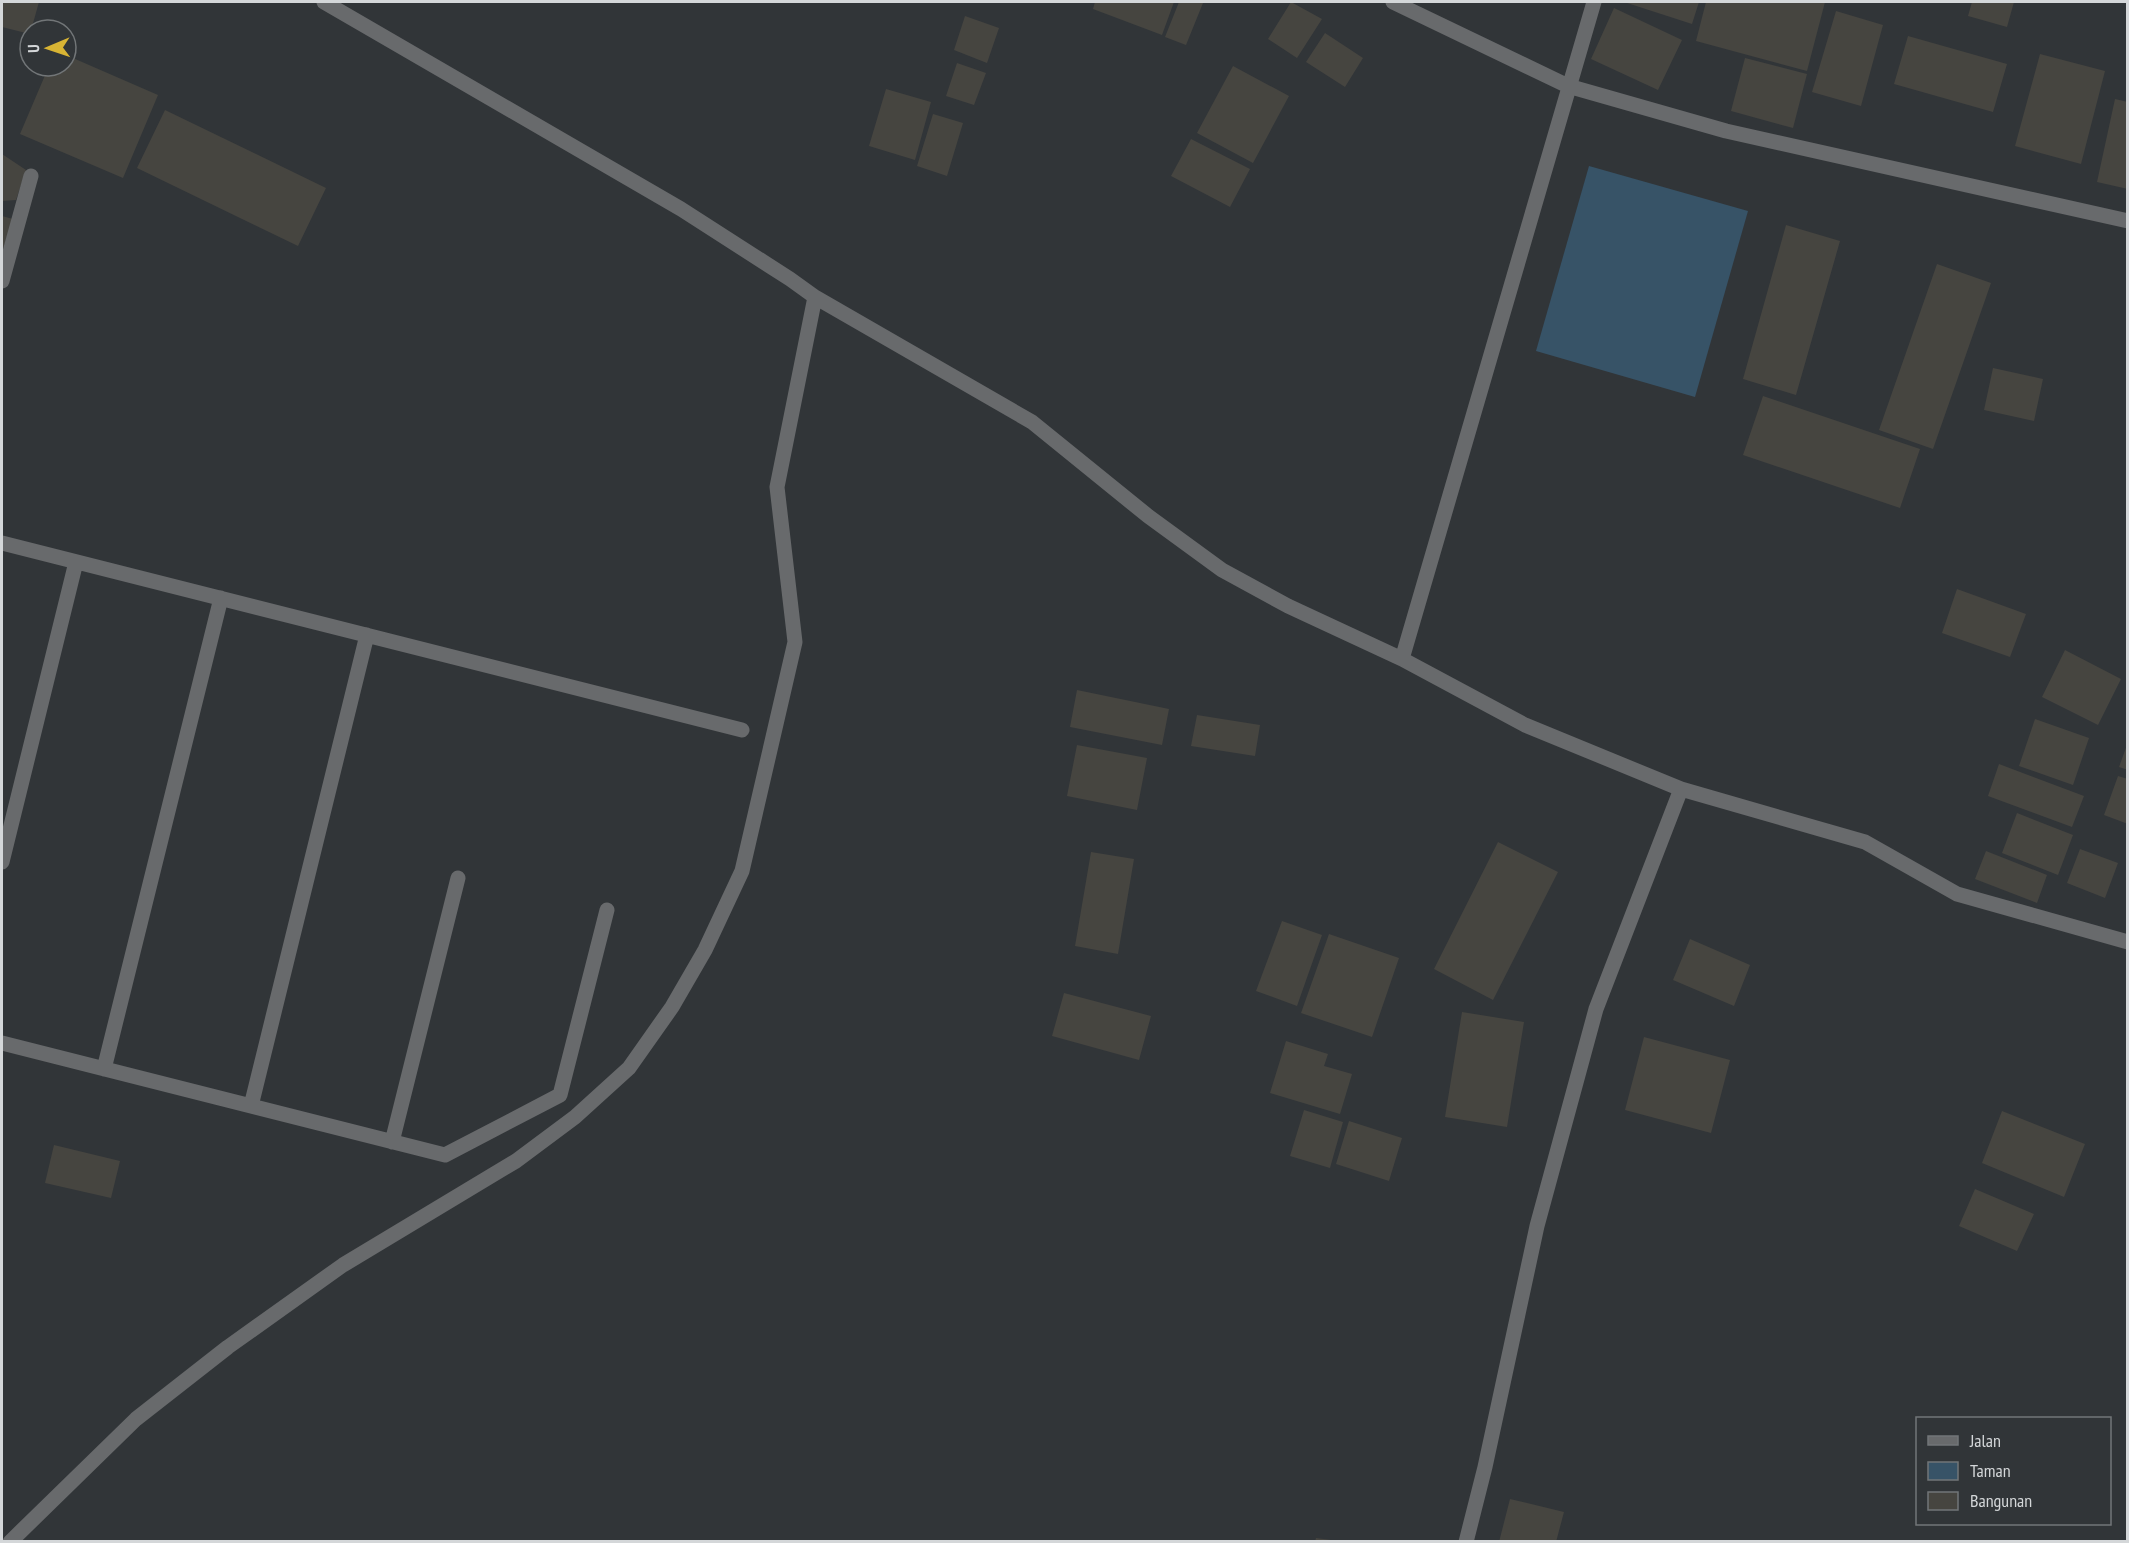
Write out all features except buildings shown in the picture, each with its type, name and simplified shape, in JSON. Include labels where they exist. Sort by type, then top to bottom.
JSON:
[{"type":"street","points":[[324,2],[681,209],[814,297],[1032,422],[1148,516],[1222,570],[1288,606],[1402,659],[1525,725],[1682,789],[1865,842],[1957,894],[2127,942]]},
{"type":"street","points":[[1393,2],[1568,87],[1726,131],[2127,221]]},
{"type":"street","points":[[1402,659],[1593,2]]},
{"type":"street","points":[[2,281],[31,176]]},
{"type":"street","points":[[10,1542],[136,1419],[228,1347],[343,1265],[516,1161],[575,1117],[628,1068],[672,1008],[705,950],[742,871],[795,642],[777,487],[814,297]]},
{"type":"street","points":[[2,543],[742,730]]},
{"type":"street","points":[[2,862],[76,562]]},
{"type":"street","points":[[104,1069],[222,598]]},
{"type":"street","points":[[250,1106],[367,635]]},
{"type":"street","points":[[1466,1542],[1485,1467],[1537,1226],[1596,1009],[1682,789]]},
{"type":"street","points":[[392,1142],[458,878]]},
{"type":"street","points":[[2,1042],[445,1155],[560,1095],[607,910]]},
{"type":"green space","points":[[1589,166],[1748,211],[1695,397],[1536,351]]}]
